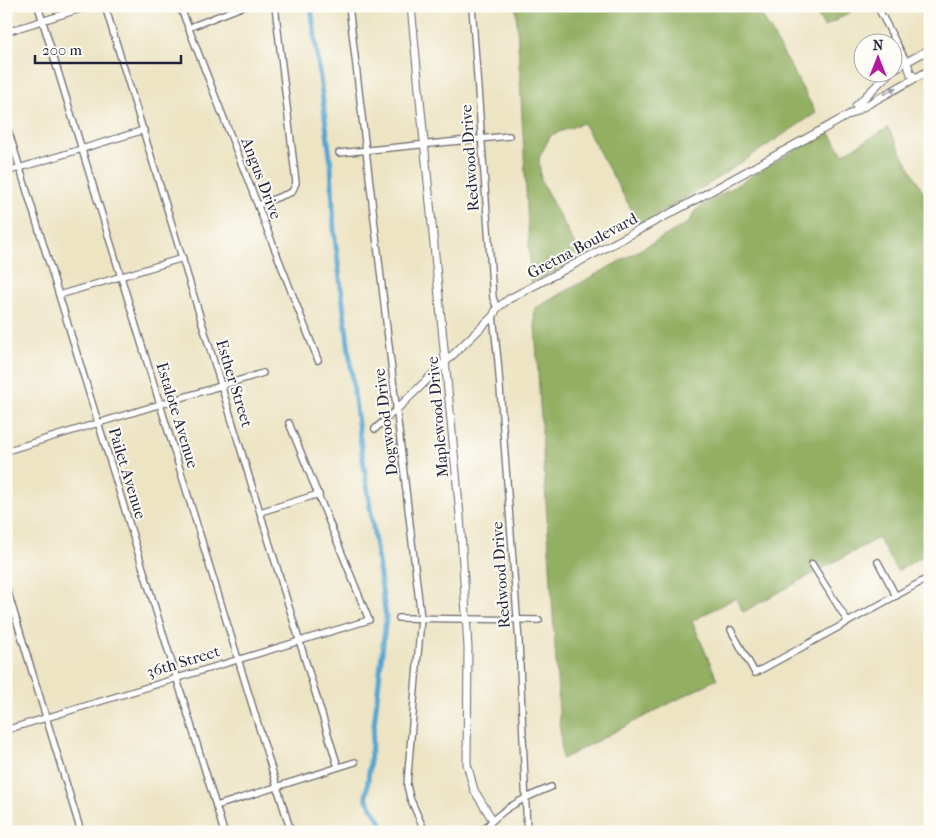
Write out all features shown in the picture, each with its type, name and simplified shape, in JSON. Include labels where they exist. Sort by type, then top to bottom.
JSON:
[{"type":"street","name":"Estalote Avenue","points":[[38,6],[291,832]]},
{"type":"street","points":[[6,32],[90,6]]},
{"type":"street","name":"Esther Street","points":[[105,6],[338,768]]},
{"type":"street","name":"Angus Drive","points":[[180,6],[318,360]]},
{"type":"street","points":[[258,205],[292,192],[296,183],[275,6]]},
{"type":"street","name":"Dogwood Drive","points":[[349,6],[398,408],[421,618],[407,785],[410,798],[425,832]]},
{"type":"street","name":"Maplewood Drive","points":[[411,6],[460,515],[468,648],[467,764],[474,790],[492,819]]},
{"type":"street","name":"Redwood Drive","points":[[472,6],[493,298],[497,308]]},
{"type":"street","points":[[877,6],[911,74],[915,78]]},
{"type":"street","points":[[188,28],[241,7]]},
{"type":"street","points":[[906,61],[930,49]]},
{"type":"street","name":"Gretna Boulevard","points":[[497,308],[509,299],[684,206],[930,70]]},
{"type":"street","name":"Gretna Boulevard","points":[[832,123],[862,101],[880,82]]},
{"type":"street","name":"Pailet Avenue","points":[[6,123],[224,832]]},
{"type":"street","points":[[6,172],[144,130]]},
{"type":"street","points":[[339,153],[509,136]]},
{"type":"street","points":[[59,295],[182,258]]},
{"type":"street","points":[[375,429],[446,363],[493,316],[497,308]]},
{"type":"street","name":"Redwood Drive","points":[[493,316],[517,620],[527,832]]},
{"type":"street","points":[[6,451],[262,373]]},
{"type":"street","points":[[260,512],[318,494],[289,423]]},
{"type":"street","name":"36th Street","points":[[6,730],[369,620],[318,494]]},
{"type":"street","points":[[878,562],[896,596]]},
{"type":"street","points":[[812,564],[848,622]]},
{"type":"street","points":[[731,630],[755,672],[930,577]]},
{"type":"street","points":[[6,586],[81,832]]},
{"type":"street","points":[[399,618],[539,620]]},
{"type":"street","points":[[216,806],[355,762]]},
{"type":"street","points":[[482,832],[492,819],[506,807],[551,787]]},
{"type":"green space","points":[[516,6],[757,6],[816,113],[707,185],[640,225],[583,123],[551,135],[539,158],[541,181],[581,256],[531,283]]},
{"type":"green space","points":[[812,6],[861,6],[824,27]]},
{"type":"green space","points":[[888,128],[930,204],[930,552],[897,571],[878,538],[743,612],[735,598],[692,621],[717,679],[562,759],[534,309],[688,223],[697,209],[828,130],[843,154]]},
{"type":"waterway","points":[[311,6],[331,165],[334,230],[358,424],[386,617],[366,798],[387,832]]}]
